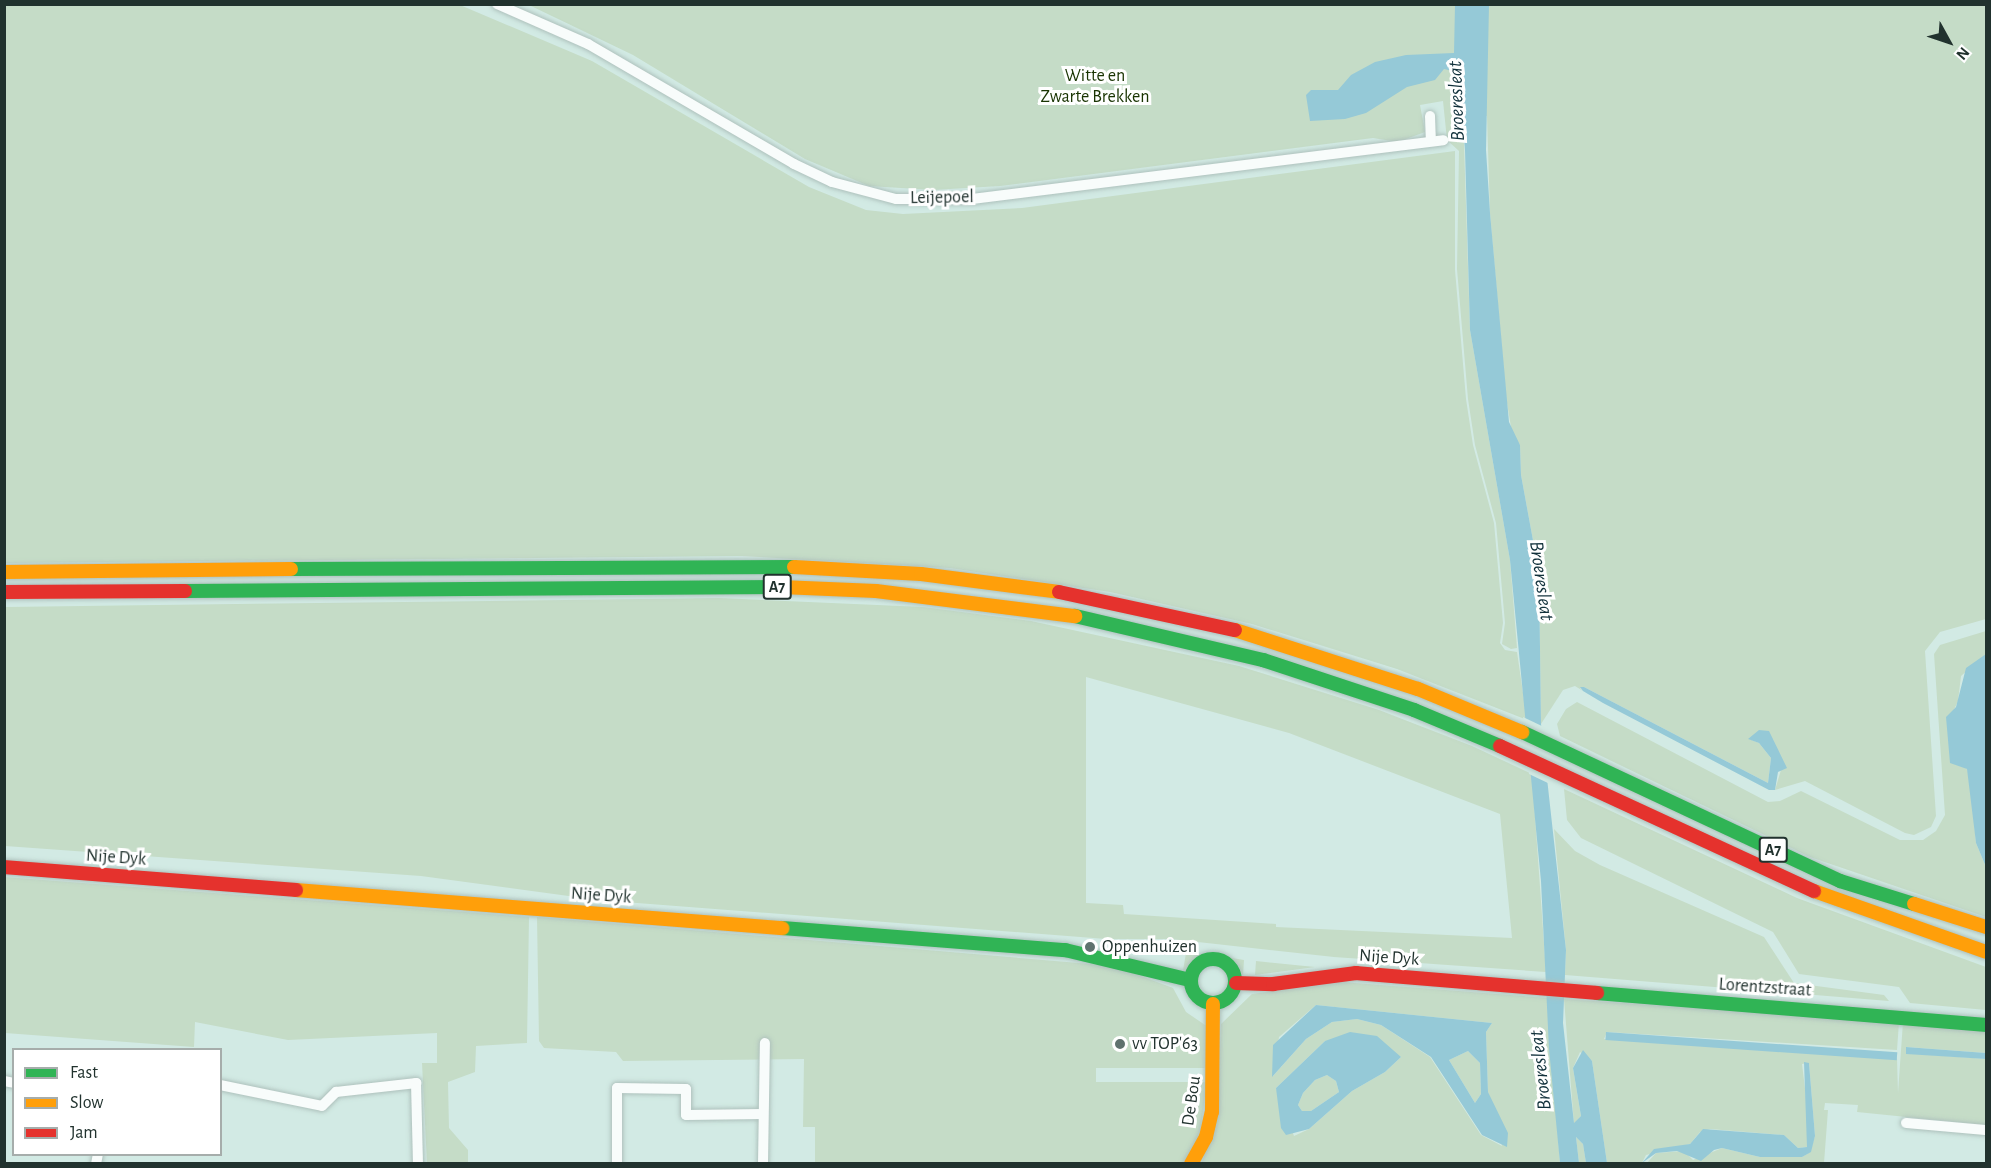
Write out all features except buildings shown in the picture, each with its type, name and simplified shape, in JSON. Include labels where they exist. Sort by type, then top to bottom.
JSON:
[{"type":"main road","name":"A7","points":[[4,572],[620,565],[814,567],[921,574],[1059,592],[1198,620],[1312,652],[1418,689],[1522,732],[1840,881],[1986,927]]},
{"type":"main road","name":"A7","points":[[4,592],[752,586],[876,591],[1001,604],[1107,623],[1263,660],[1414,710],[1525,756],[1790,882],[1986,952]]},
{"type":"main road","name":"Nije Dyk","points":[[4,867],[1065,950],[1191,980]]},
{"type":"main road","points":[[1215,959],[1231,967],[1236,983],[1227,999],[1213,1004],[1197,998],[1191,980],[1197,965],[1215,959]]},
{"type":"main road","name":"Nije Dyk","points":[[1236,983],[1273,984],[1344,973],[1541,988]]},
{"type":"main road","name":"Lorentzstraat","points":[[1541,988],[1986,1025]]},
{"type":"main road","name":"De Bou","points":[[1191,1164],[1206,1137],[1212,1112],[1213,1004]]},
{"type":"street","name":"Leijepoel","points":[[497,4],[588,44],[794,164],[842,186],[896,199],[972,199],[1443,140]]},
{"type":"street","points":[[1430,116],[1431,141]]},
{"type":"street","points":[[763,1164],[765,1043]]},
{"type":"street","points":[[222,1084],[322,1106],[336,1092],[416,1083],[418,1164]]},
{"type":"street","points":[[617,1164],[617,1088],[686,1089],[686,1114],[763,1114]]},
{"type":"street","points":[[1906,1124],[1986,1130]]},
{"type":"green space","points":[[4,5],[460,5],[592,61],[809,187],[866,210],[903,214],[1022,208],[1455,151],[1455,270],[1466,399],[1473,445],[1494,523],[1503,623],[1500,643],[1505,650],[1517,652],[1527,720],[1397,669],[1252,624],[1110,592],[950,568],[742,556],[5,563]]},
{"type":"green space","name":"Witte en Zwarte Brekken","points":[[529,5],[1986,5],[1986,619],[1940,632],[1925,651],[1936,816],[1931,827],[1914,835],[1905,833],[1805,781],[1775,790],[1783,763],[1773,740],[1749,739],[1759,743],[1771,758],[1768,783],[1584,687],[1580,688],[1583,691],[1575,686],[1563,690],[1541,724],[1539,573],[1521,475],[1520,445],[1512,433],[1506,397],[1490,213],[1487,116],[1463,113],[1470,330],[1510,560],[1517,648],[1511,649],[1502,644],[1505,623],[1496,523],[1475,445],[1468,399],[1457,269],[1459,151],[1447,140],[1443,101],[1420,105],[1425,132],[1398,142],[1373,138],[1000,186],[933,190],[869,186],[805,159],[633,55]]},
{"type":"green space","points":[[719,598],[923,607],[1031,621],[1239,666],[1379,710],[1472,746],[1532,774],[1546,972],[1334,957],[1171,939],[1106,939],[598,900],[421,876],[5,846],[4,607]],"holes":[[[1086,677],[1289,733],[1500,814],[1512,938],[1276,927],[1276,924],[1124,914],[1123,905],[1086,903]]]},
{"type":"green space","points":[[1986,631],[1986,654],[1961,676],[1958,701],[1952,714],[1958,763],[1967,769],[1970,777],[1976,843],[1986,867],[1986,917],[1810,857],[1560,736],[1557,724],[1566,709],[1577,702],[1768,802],[1780,801],[1801,791],[1900,840],[1923,840],[1936,831],[1945,815],[1934,654],[1940,645]]},
{"type":"green space","points":[[1564,789],[1797,898],[1986,967],[1986,1010],[1910,1003],[1899,987],[1799,974],[1773,932],[1581,838],[1567,820]]},
{"type":"green space","points":[[1554,829],[1575,851],[1600,865],[1764,937],[1794,983],[1884,995],[1889,1001],[1565,975],[1566,950]]},
{"type":"green space","points":[[4,877],[529,917],[527,1043],[476,1046],[475,1072],[448,1082],[449,1128],[468,1150],[468,1163],[427,1164],[422,1063],[437,1063],[437,1033],[288,1040],[195,1022],[194,1047],[5,1033]]},
{"type":"green space","points":[[537,917],[1114,966],[1173,988],[1186,1012],[1208,1027],[1207,1068],[1096,1068],[1096,1082],[1207,1082],[1199,1140],[1186,1163],[815,1163],[815,1127],[803,1127],[804,1059],[623,1061],[616,1052],[544,1048],[539,1041]]},
{"type":"green space","points":[[1186,953],[1209,955],[1183,971]]},
{"type":"green space","points":[[1220,956],[1244,960],[1243,975],[1231,963]]},
{"type":"green space","points":[[1256,961],[1315,967],[1255,975]]},
{"type":"green space","points":[[1342,982],[1547,998],[1560,1163],[1202,1162],[1218,1113],[1221,1024],[1252,994]],"holes":[[[1316,1005],[1492,1023],[1486,1032],[1488,1092],[1502,1146],[1481,1135],[1430,1057],[1381,1025],[1357,1019],[1332,1022],[1306,1039],[1273,1076],[1279,1037]],[[1325,1041],[1401,1057],[1385,1072],[1352,1091],[1309,1129],[1294,1136],[1276,1088]]]},
{"type":"green space","points":[[1564,999],[1899,1022],[1897,1050],[1607,1032],[1604,1039],[1897,1058],[1898,1093],[1903,1022],[1986,1031],[1986,1053],[1907,1047],[1906,1053],[1986,1059],[1986,1125],[1857,1112],[1858,1105],[1825,1103],[1824,1110],[1828,1110],[1824,1163],[1647,1163],[1656,1153],[1684,1151],[1693,1160],[1722,1148],[1760,1157],[1802,1157],[1810,1152],[1815,1136],[1809,1063],[1802,1064],[1808,1113],[1807,1147],[1798,1148],[1784,1135],[1710,1129],[1700,1132],[1690,1144],[1646,1155],[1642,1163],[1607,1163],[1592,1061],[1580,1052],[1573,1068],[1581,1116],[1574,1124]]},
{"type":"green space","points":[[1468,1051],[1480,1063],[1481,1094],[1475,1103],[1449,1060]]},
{"type":"green space","points":[[1327,1075],[1336,1081],[1339,1092],[1311,1111],[1302,1111],[1298,1105],[1303,1093],[1315,1080]]},
{"type":"green space","points":[[1576,1137],[1583,1144],[1586,1163],[1579,1163]]},
{"type":"water","points":[[1455,5],[1489,5],[1486,150],[1490,213],[1509,422],[1520,445],[1521,475],[1539,573],[1541,724],[1566,950],[1563,1023],[1574,1123],[1581,1116],[1573,1068],[1583,1050],[1592,1061],[1607,1163],[1586,1163],[1583,1144],[1576,1137],[1579,1163],[1560,1163],[1549,1049],[1541,881],[1510,560],[1470,330],[1465,150],[1459,78],[1457,72],[1444,69],[1435,80],[1407,87],[1366,113],[1345,119],[1310,121],[1306,95],[1311,90],[1338,90],[1351,75],[1375,62],[1406,55],[1454,53]]},
{"type":"water","points":[[1986,654],[1986,867],[1976,843],[1967,769],[1950,763],[1946,717],[1956,707],[1966,668]]},
{"type":"water","points":[[1580,687],[1584,687],[1768,783],[1771,758],[1759,743],[1748,739],[1759,730],[1769,731],[1787,768],[1778,772],[1775,790],[1769,790],[1603,703]]},
{"type":"water","points":[[1316,1005],[1492,1023],[1486,1032],[1488,1092],[1508,1133],[1507,1147],[1482,1135],[1431,1057],[1381,1025],[1357,1019],[1332,1022],[1306,1039],[1272,1077],[1273,1045]],"holes":[[[1468,1051],[1480,1063],[1481,1094],[1475,1103],[1449,1060]]]},
{"type":"water","points":[[1350,1032],[1377,1036],[1401,1057],[1385,1072],[1352,1091],[1309,1129],[1286,1135],[1281,1128],[1276,1088],[1325,1041]],"holes":[[[1327,1075],[1336,1081],[1339,1092],[1311,1111],[1302,1111],[1298,1105],[1303,1093],[1315,1080]]]},
{"type":"water","points":[[1606,1032],[1897,1052],[1897,1060],[1605,1040]]},
{"type":"water","points":[[1906,1047],[1986,1053],[1986,1059],[1906,1054]]},
{"type":"water","points":[[1804,1062],[1809,1063],[1815,1136],[1811,1152],[1802,1157],[1760,1157],[1722,1148],[1714,1150],[1701,1161],[1677,1151],[1656,1153],[1642,1163],[1654,1149],[1690,1144],[1703,1129],[1784,1135],[1798,1148],[1807,1147]]},
{"type":"pier","points":[[1523,717],[1544,727],[1550,784],[1529,774]]},
{"type":"traffic: fast","points":[[291,569],[794,567]]},
{"type":"traffic: fast","points":[[185,591],[781,587]]},
{"type":"traffic: fast","points":[[1075,616],[1263,660],[1414,710],[1500,746]]},
{"type":"traffic: fast","points":[[1522,732],[1840,881],[1914,904]]},
{"type":"traffic: fast","points":[[783,928],[1065,950],[1190,980]]},
{"type":"traffic: fast","points":[[1213,959],[1222,960],[1229,965],[1234,972],[1235,981],[1234,990],[1229,997],[1222,1002],[1213,1003],[1204,1002],[1197,997],[1192,990],[1191,981],[1192,972],[1197,965],[1204,960],[1213,959]]},
{"type":"traffic: fast","points":[[1597,993],[1986,1025]]},
{"type":"traffic: slow","points":[[794,567],[921,574],[1059,592]]},
{"type":"traffic: slow","points":[[4,572],[291,569]]},
{"type":"traffic: slow","points":[[781,587],[876,591],[1075,616]]},
{"type":"traffic: slow","points":[[1235,630],[1418,689],[1522,732]]},
{"type":"traffic: slow","points":[[296,890],[783,928]]},
{"type":"traffic: slow","points":[[1814,891],[1986,952]]},
{"type":"traffic: slow","points":[[1914,904],[1986,927]]},
{"type":"traffic: slow","points":[[1191,1164],[1206,1137],[1212,1112],[1213,1004]]},
{"type":"traffic: jam","points":[[4,592],[185,591]]},
{"type":"traffic: jam","points":[[1059,592],[1235,630]]},
{"type":"traffic: jam","points":[[1500,746],[1814,891]]},
{"type":"traffic: jam","points":[[4,867],[296,890]]},
{"type":"traffic: jam","points":[[1236,983],[1273,984],[1356,973],[1597,993]]},
{"type":"place","name":"Oppenhuizen","points":[[1090,947]]},
{"type":"place","name":"vv TOP'63","points":[[1120,1044]]},
{"type":"water label","name":"Broeresleat","points":[[1457,101]]},
{"type":"water label","name":"Broeresleat","points":[[1541,581]]},
{"type":"water label","name":"Broeresleat","points":[[1541,1070]]}]
